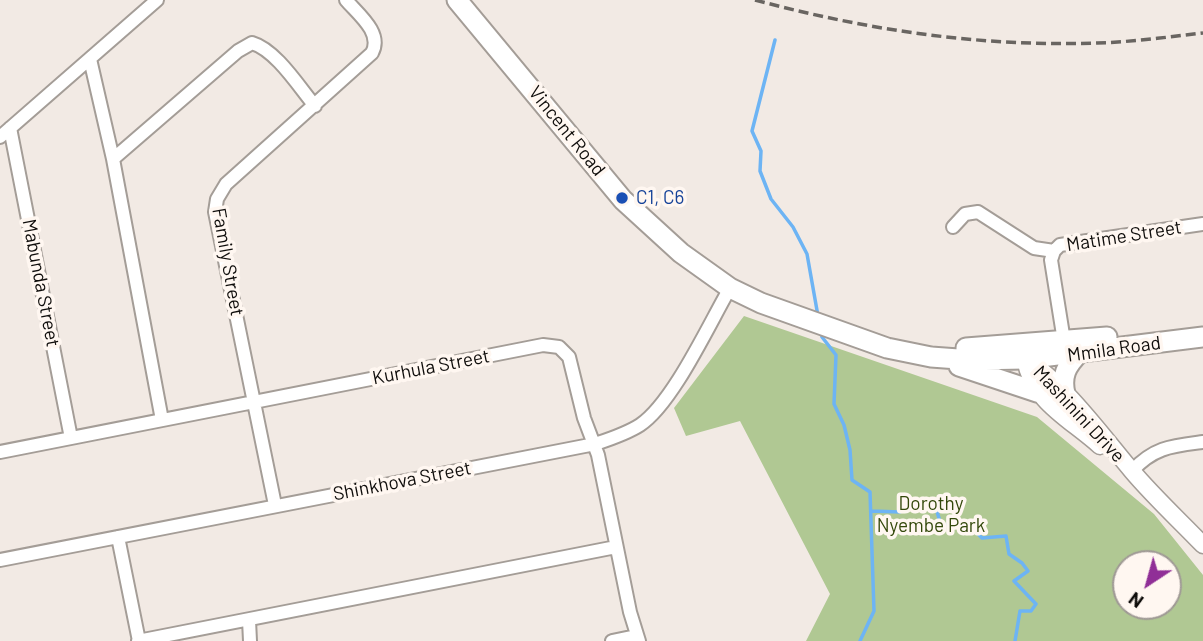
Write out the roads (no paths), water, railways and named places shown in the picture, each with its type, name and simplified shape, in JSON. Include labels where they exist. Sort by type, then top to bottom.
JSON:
[{"type":"main road","name":"Vincent Road","points":[[457,0],[623,200],[681,253],[730,288],[781,312],[874,342],[972,360],[1025,359]]},
{"type":"main road","name":"Mmila Road","points":[[1025,359],[1072,347],[1203,328]]},
{"type":"main road","name":"Mmila Road","points":[[1038,343],[1072,347],[1203,337]]},
{"type":"main road","name":"Vincent Road","points":[[939,353],[1038,343]]},
{"type":"main road","points":[[1065,394],[1062,381],[1072,347]]},
{"type":"main road","points":[[939,353],[1037,392]]},
{"type":"street","points":[[5,133],[157,0]]},
{"type":"street","name":"Family Street","points":[[275,505],[215,212],[217,199],[226,184],[372,53],[375,41],[372,29],[346,0]]},
{"type":"street","points":[[113,159],[238,51],[252,44],[271,52],[315,106]]},
{"type":"street","points":[[90,59],[113,159],[162,420]]},
{"type":"street","name":"Mabunda Street","points":[[5,133],[72,438]]},
{"type":"street","points":[[953,227],[965,214],[978,212],[1034,247],[1054,251]]},
{"type":"street","name":"Matime Street","points":[[1072,347],[1051,260],[1060,245],[1203,224]]},
{"type":"street","name":"Shinkhova Street","points":[[0,560],[595,444],[625,434],[642,424],[660,406],[730,288]]},
{"type":"street","name":"Mashinini Drive","points":[[1025,359],[1038,343]]},
{"type":"street","name":"Kurhula Street","points":[[0,452],[550,345],[565,351],[569,357],[584,418],[595,444],[638,639]]},
{"type":"street","name":"Mashinini Drive","points":[[1025,359],[1037,392],[1132,471]]},
{"type":"street","name":"Mashinini Drive","points":[[1025,359],[1065,394],[1132,471],[1203,545]]},
{"type":"street","points":[[1132,471],[1147,456],[1162,449],[1203,442]]},
{"type":"street","points":[[118,537],[139,641],[616,547]]},
{"type":"street","points":[[249,620],[250,641]]},
{"type":"street","points":[[612,641],[638,639]]},
{"type":"waterway","points":[[775,40],[752,131],[761,151],[760,171],[771,199],[793,227],[807,254],[818,316]]},
{"type":"waterway","points":[[821,331],[822,337],[836,355],[834,404],[844,425],[850,450],[852,480],[870,492],[874,611],[860,641]]},
{"type":"waterway","points":[[872,511],[900,512],[912,502],[936,508],[941,525],[966,522],[982,538],[1006,536],[1009,554],[1028,571],[1014,581],[1036,604],[1031,611],[1020,611],[1015,641]]},
{"type":"railway","points":[[755,0],[882,28],[967,39],[1053,44],[1097,43],[1203,33]]},
{"type":"place","name":"C1, C6","points":[[622,198]]},
{"type":"park label","name":"Dorothy Nyembe Park","points":[[931,515]]}]
